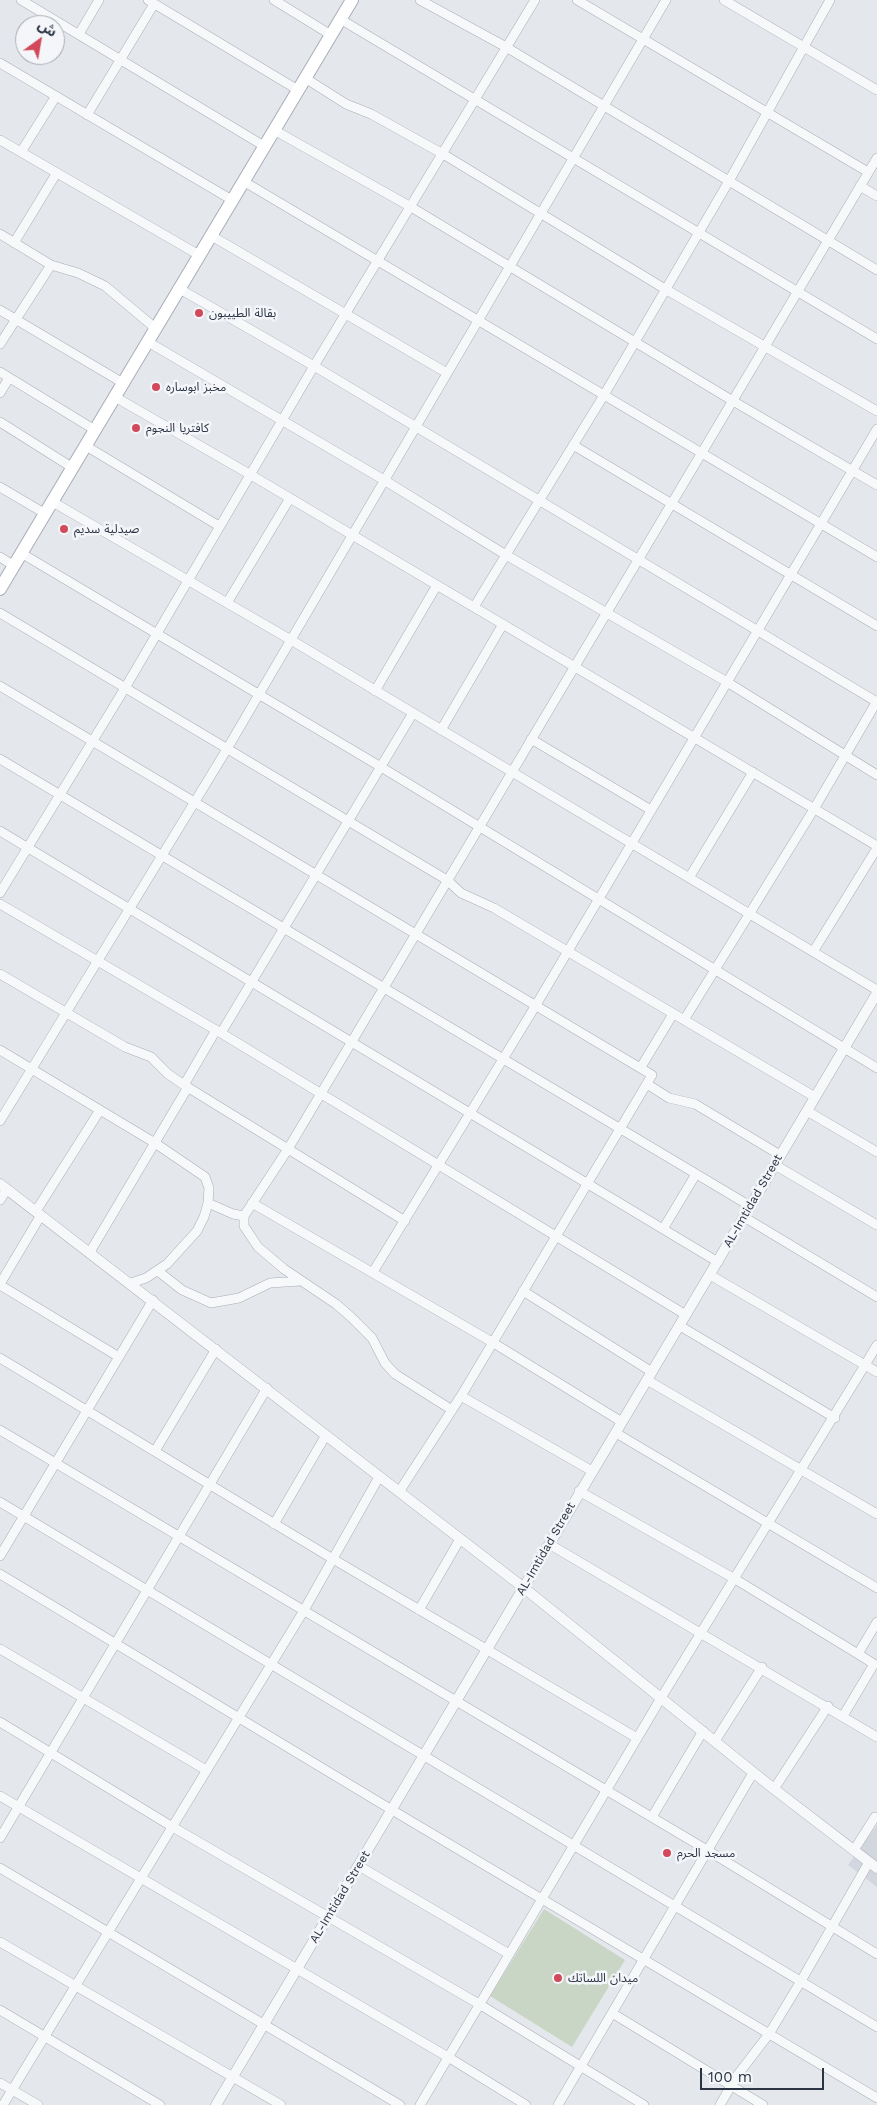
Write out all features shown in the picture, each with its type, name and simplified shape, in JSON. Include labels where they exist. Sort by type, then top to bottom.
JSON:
[{"type":"main road","points":[[0,589],[148,342],[178,288],[352,0]]},
{"type":"street","points":[[21,0],[264,146]]},
{"type":"street","points":[[79,34],[99,0]]},
{"type":"street","points":[[274,0],[331,35]]},
{"type":"street","points":[[420,0],[506,47],[877,270]]},
{"type":"street","points":[[0,892],[125,688],[314,366],[535,0]]},
{"type":"street","points":[[577,0],[868,172]]},
{"type":"street","points":[[0,1121],[68,1014],[227,749],[666,0]]},
{"type":"street","points":[[724,0],[877,90]]},
{"type":"street","points":[[474,607],[604,395],[729,181],[830,0]]},
{"type":"street","points":[[87,115],[121,60],[151,2],[298,90]]},
{"type":"street","points":[[340,19],[572,159],[877,339]]},
{"type":"street","points":[[0,63],[232,200]]},
{"type":"street","points":[[305,78],[346,104],[371,114],[443,154],[665,289],[877,411]]},
{"type":"street","points":[[21,152],[56,96]]},
{"type":"street","points":[[274,130],[411,207],[733,401],[877,485]]},
{"type":"street","points":[[0,140],[56,174],[199,254]]},
{"type":"street","points":[[452,1410],[395,1374],[385,1363],[372,1338],[351,1317],[336,1304],[300,1281],[258,1247],[244,1226],[244,1216],[288,1148],[877,158]]},
{"type":"street","points":[[14,243],[56,174]]},
{"type":"street","points":[[243,181],[877,557]]},
{"type":"street","points":[[860,186],[877,196]]},
{"type":"street","points":[[0,234],[51,265],[78,273],[105,286],[155,328]]},
{"type":"street","points":[[210,235],[447,373]]},
{"type":"street","points":[[0,344],[51,265]]},
{"type":"street","points":[[178,288],[416,426],[877,701],[814,809],[684,1020]]},
{"type":"street","points":[[0,310],[123,383]]},
{"type":"street","points":[[148,342],[384,480],[506,555],[727,682],[877,775]]},
{"type":"street","points":[[0,372],[95,430]]},
{"type":"street","points":[[0,393],[9,378]]},
{"type":"street","points":[[115,397],[353,535],[877,847],[812,952]]},
{"type":"street","points":[[0,422],[73,468]]},
{"type":"street","points":[[373,1272],[536,1005],[877,429]]},
{"type":"street","points":[[573,445],[877,626]]},
{"type":"street","points":[[86,446],[219,526]]},
{"type":"street","points":[[0,487],[44,513]]},
{"type":"street","points":[[227,603],[290,498]]},
{"type":"street","points":[[51,501],[291,640],[750,913],[877,992]]},
{"type":"street","points":[[21,553],[381,767],[877,1068]]},
{"type":"street","points":[[0,557],[14,566]]},
{"type":"street","points":[[376,691],[437,585]]},
{"type":"street","points":[[0,612],[447,880],[469,898],[494,908],[815,1097]]},
{"type":"street","points":[[441,730],[503,624]]},
{"type":"street","points":[[0,686],[652,1075],[461,1396],[399,1492]]},
{"type":"street","points":[[90,1252],[218,1032],[252,982],[317,876],[413,713]]},
{"type":"street","points":[[531,739],[651,810]]},
{"type":"street","points":[[0,759],[750,1206]]},
{"type":"street","points":[[689,878],[752,772]]},
{"type":"street","points":[[0,831],[132,908],[470,1114],[587,1182],[718,1262]]},
{"type":"street","points":[[0,904],[100,961],[686,1315]]},
{"type":"street","points":[[0,974],[125,1047],[151,1057],[168,1074],[186,1086],[405,1221]]},
{"type":"street","name":"AL-Imtidad Street","points":[[216,2105],[877,992]]},
{"type":"street","points":[[641,1067],[673,1014]]},
{"type":"street","points":[[0,1050],[155,1143],[205,1177],[209,1188],[208,1203],[197,1231],[181,1251],[158,1271],[131,1283]]},
{"type":"street","points":[[647,1084],[669,1098],[694,1104],[780,1155]]},
{"type":"street","points":[[100,1110],[38,1213],[0,1284],[119,1357]]},
{"type":"street","points":[[807,1111],[877,1152]]},
{"type":"street","points":[[775,1165],[877,1225]]},
{"type":"street","points":[[663,1228],[696,1174]]},
{"type":"street","points":[[0,1200],[3,1186],[524,1588],[753,1773],[873,1865],[831,1926],[769,2034],[731,2086],[720,2105]]},
{"type":"street","points":[[208,1203],[233,1214],[244,1216]]},
{"type":"street","points":[[252,1203],[492,1342],[622,1422]]},
{"type":"street","points":[[744,1217],[877,1298]]},
{"type":"street","points":[[158,1271],[182,1290],[211,1303],[238,1298],[270,1283],[300,1281]]},
{"type":"street","points":[[710,1275],[877,1372]]},
{"type":"street","points":[[523,1291],[650,1376],[802,1471],[877,1514]]},
{"type":"street","points":[[0,1556],[153,1300]]},
{"type":"street","points":[[680,1326],[835,1418]]},
{"type":"street","points":[[420,2105],[661,1698],[835,1418],[877,1345]]},
{"type":"street","points":[[155,1451],[216,1349]]},
{"type":"street","points":[[0,1358],[210,1486],[637,1738]]},
{"type":"street","points":[[0,1838],[180,1538],[266,1388]]},
{"type":"street","points":[[461,1396],[592,1471]]},
{"type":"street","points":[[0,1430],[303,1612],[607,1790],[877,1954]]},
{"type":"street","points":[[616,1433],[877,1588]]},
{"type":"street","points":[[274,1524],[326,1435]]},
{"type":"street","points":[[3,2105],[74,1985],[303,1612],[378,1477]]},
{"type":"street","points":[[579,1491],[735,1579],[875,1665],[842,1716]]},
{"type":"street","points":[[0,1502],[423,1757],[877,2027]]},
{"type":"street","points":[[419,1610],[460,1539]]},
{"type":"street","points":[[549,1544],[762,1667],[877,1737]]},
{"type":"street","points":[[0,1574],[392,1810],[877,2098]]},
{"type":"street","points":[[858,1654],[877,1622]]},
{"type":"street","points":[[0,1649],[206,1770]]},
{"type":"street","points":[[715,1741],[762,1667]]},
{"type":"street","points":[[774,1789],[828,1706]]},
{"type":"street","points":[[0,1722],[171,1826],[479,2004],[644,2105]]},
{"type":"street","points":[[652,1817],[703,1731]]},
{"type":"street","points":[[558,2105],[753,1773]]},
{"type":"street","points":[[0,1796],[448,2057],[526,2105]]},
{"type":"street","points":[[854,1850],[876,1816]]},
{"type":"street","points":[[359,1866],[509,1954]]},
{"type":"street","points":[[0,1868],[106,1933],[400,2105]]},
{"type":"street","points":[[0,1942],[281,2105]]},
{"type":"street","points":[[0,2010],[160,2105]]},
{"type":"street","points":[[612,2013],[763,2105]]},
{"type":"street","points":[[0,2083],[38,2105]]},
{"type":"shaded area","points":[[877,1825],[877,1887],[848,1865]]},
{"type":"green space","name":"ميدان اللساتك","points":[[544,1909],[625,1960],[572,2047],[490,1996]]},
{"type":"place","name":"بقالة الطييبون","points":[[199,313]]},
{"type":"place","name":"مخبز ابوساره","points":[[156,387]]},
{"type":"place","name":"كافتريا النجوم","points":[[136,428]]},
{"type":"place","name":"صيدلية سديم","points":[[64,529]]},
{"type":"place","name":"مسجد الحرم","points":[[667,1853]]},
{"type":"place","name":"ميدان اللساتك","points":[[558,1978]]}]
